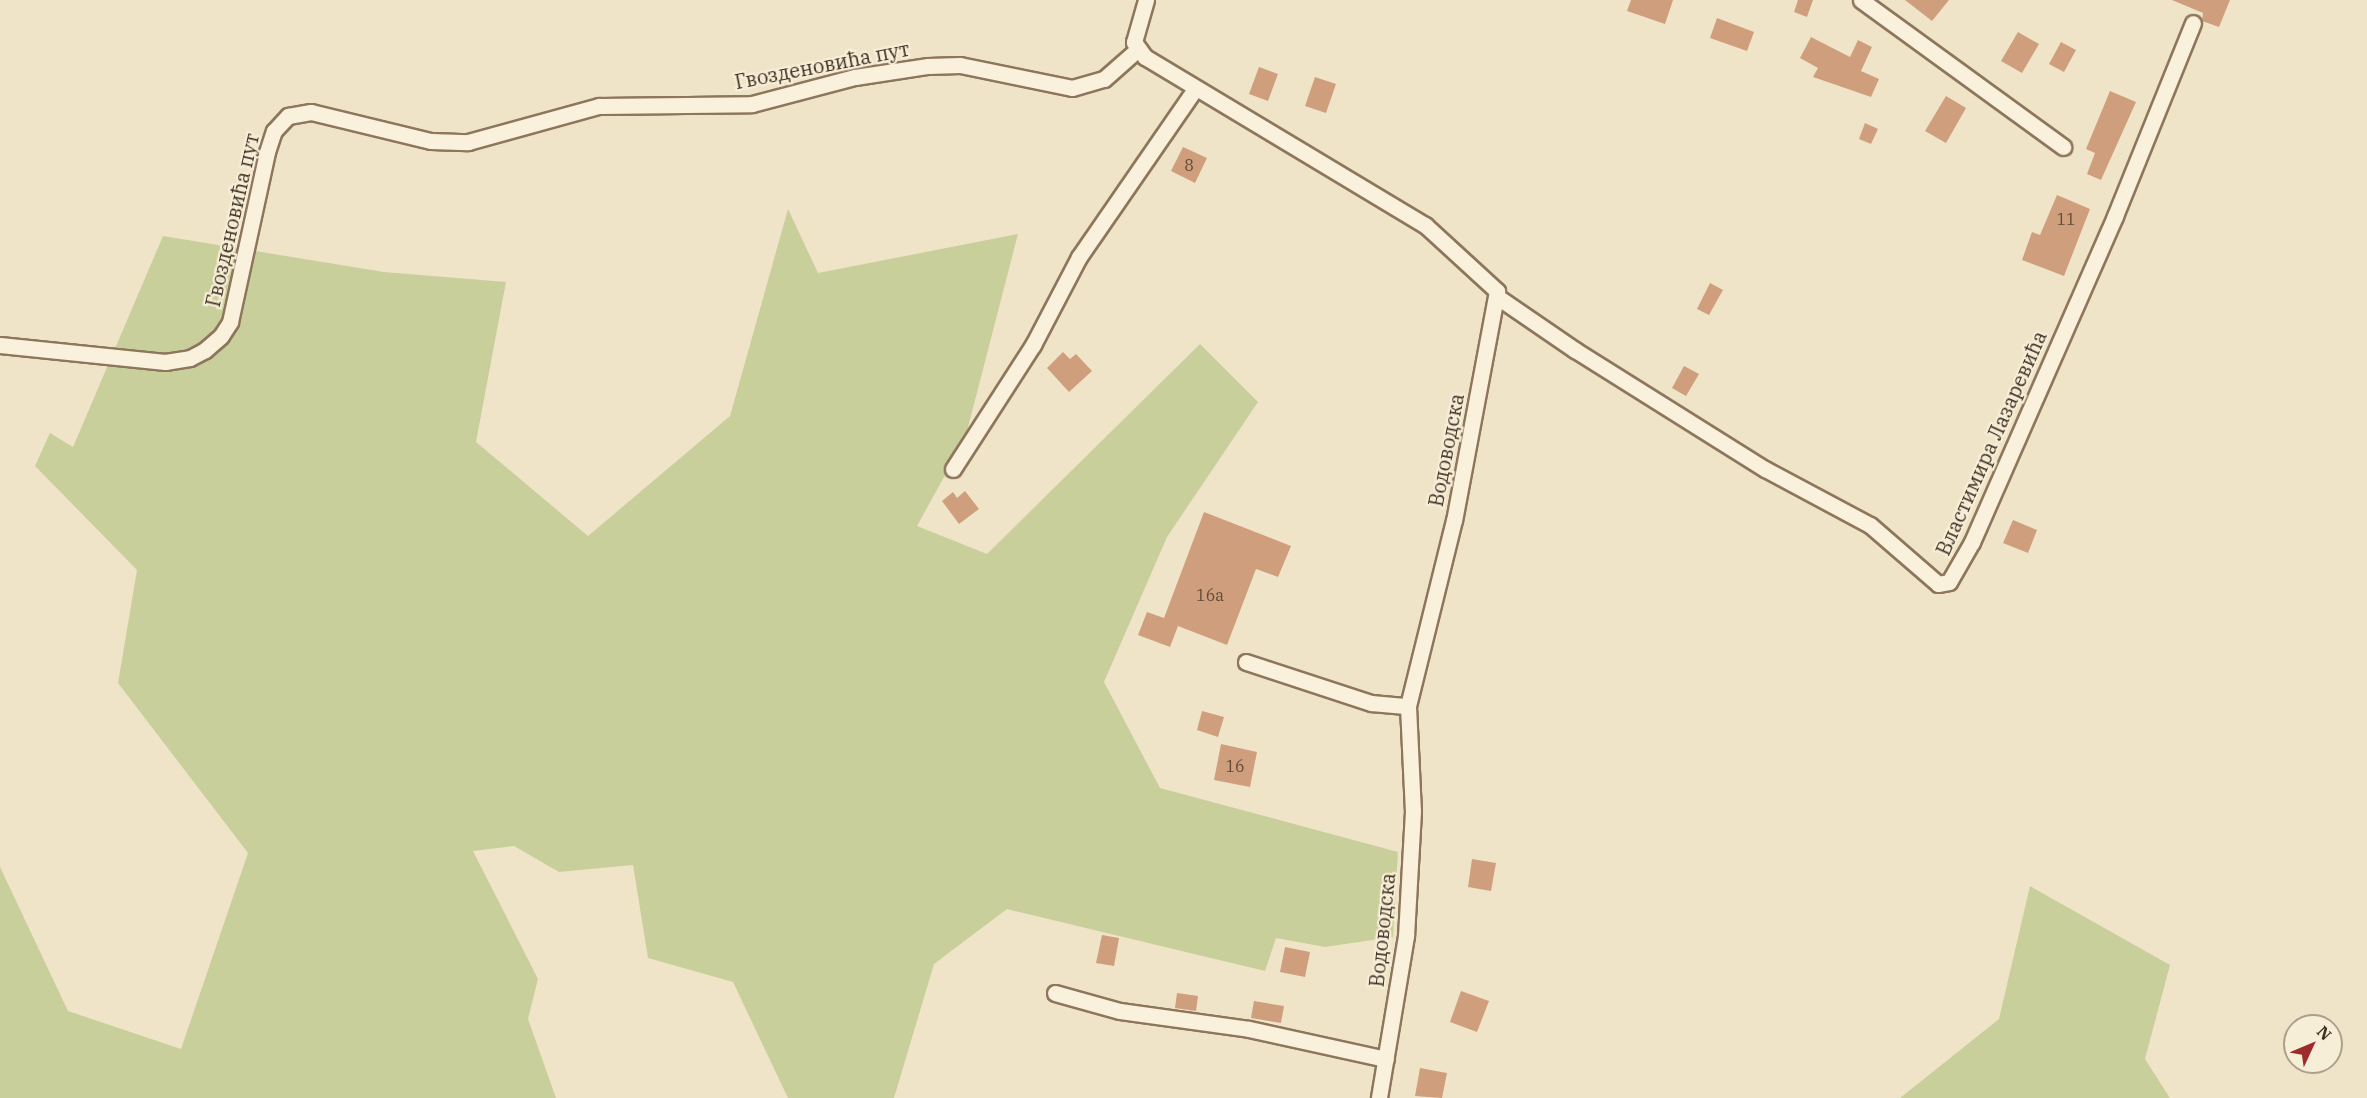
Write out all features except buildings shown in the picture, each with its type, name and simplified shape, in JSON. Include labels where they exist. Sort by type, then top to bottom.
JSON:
[{"type":"street","points":[[1146,0],[1134,36],[1137,50],[1195,88],[1425,225],[1491,281],[1499,298]]},
{"type":"street","points":[[1861,0],[2063,147]]},
{"type":"street","name":"Властимира Лазаревића","points":[[1499,298],[1575,350],[1755,463],[1870,525],[1938,584],[1949,582],[1972,542],[2115,216],[2193,23]]},
{"type":"street","name":"Гвозденовића пут","points":[[0,345],[165,362],[190,358],[205,350],[221,336],[230,322],[267,152],[274,131],[288,116],[311,111],[431,141],[468,142],[599,106],[752,104],[855,77],[928,66],[960,65],[1072,88],[1104,79],[1137,50]]},
{"type":"street","points":[[952,469],[1033,345],[1079,257],[1195,88]]},
{"type":"street","name":"Водоводска","points":[[1379,1098],[1406,936],[1413,811],[1408,706],[1454,520],[1499,298]]},
{"type":"street","points":[[1246,662],[1371,703],[1408,706]]},
{"type":"street","points":[[1055,993],[1120,1011],[1249,1029],[1386,1059]]},
{"type":"green space","points":[[788,209],[818,273],[1018,234],[965,439],[917,526],[987,554],[1200,344],[1258,402],[1167,537],[1104,682],[1160,788],[1398,852],[1393,937],[1325,947],[1276,938],[1265,971],[1007,909],[934,964],[894,1098],[788,1098],[733,982],[648,958],[633,865],[559,872],[514,846],[473,851],[538,979],[528,1019],[556,1098],[0,1098],[0,867],[68,1011],[181,1049],[248,853],[118,683],[137,570],[35,466],[50,433],[73,447],[163,236],[384,272],[506,282],[476,442],[588,536],[730,416]]},
{"type":"green space","points":[[2030,886],[2170,965],[2145,1059],[2170,1098],[1900,1098],[1999,1019]]}]
